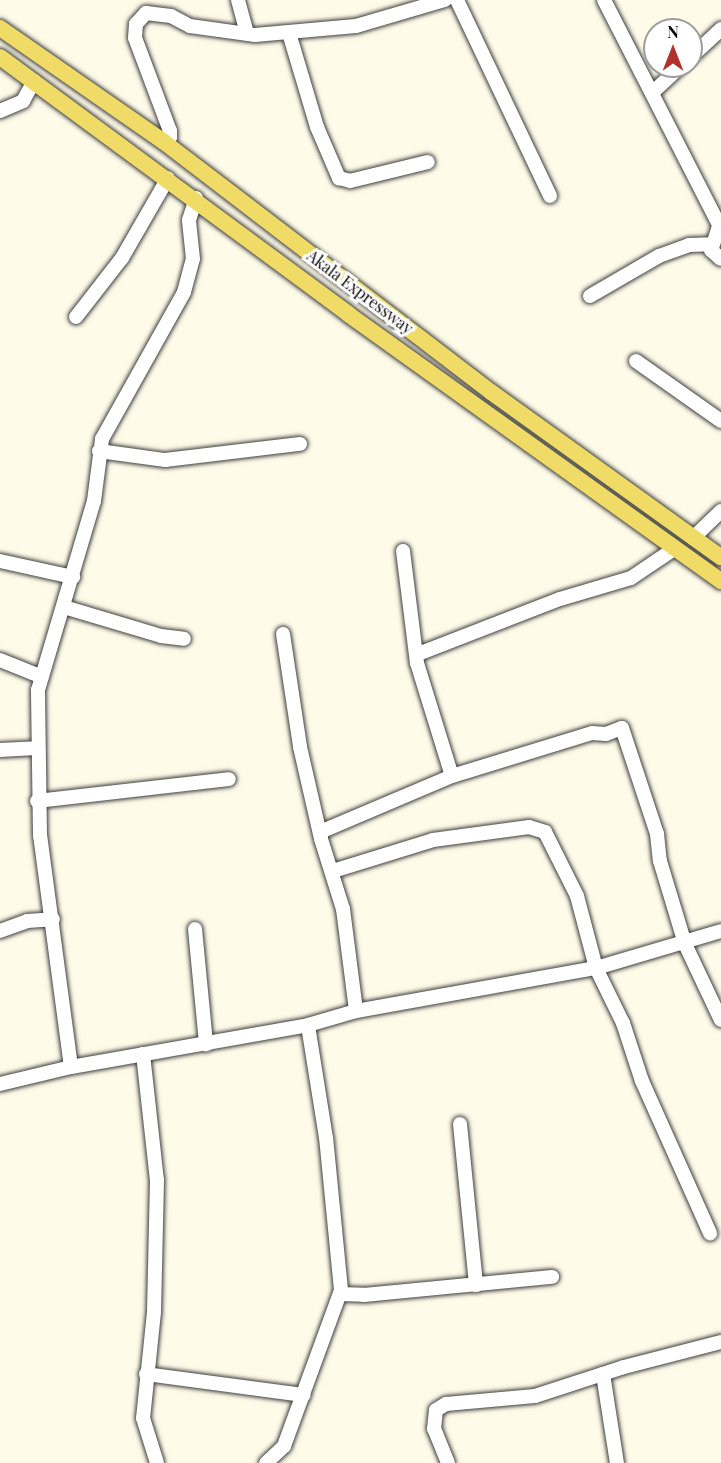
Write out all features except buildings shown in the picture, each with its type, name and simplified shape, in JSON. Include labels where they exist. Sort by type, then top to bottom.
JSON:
[{"type":"main road","name":"Akala Expressway","points":[[0,28],[164,142],[491,392],[721,557]]},
{"type":"main road","name":"Akala Expressway","points":[[0,57],[721,581]]},
{"type":"main road","points":[[261,248],[278,230]]},
{"type":"street","points":[[238,0],[247,34]]},
{"type":"street","points":[[457,0],[550,196]]},
{"type":"street","points":[[604,0],[720,221],[711,250],[721,259]]},
{"type":"street","points":[[164,142],[170,137],[170,131],[138,51],[135,38],[139,18],[156,11],[190,26],[247,34],[289,33],[356,26],[438,1]]},
{"type":"street","points":[[703,46],[721,29]]},
{"type":"street","points":[[289,33],[317,127],[339,178],[350,181],[428,162]]},
{"type":"street","points":[[652,93],[668,78]]},
{"type":"street","points":[[0,111],[23,101],[34,81]]},
{"type":"street","points":[[76,317],[122,258],[168,178]]},
{"type":"street","points":[[71,1067],[37,801],[38,690],[94,501],[102,439],[184,291],[193,259],[189,223],[196,198]]},
{"type":"street","points":[[590,296],[659,256],[689,245],[712,244]]},
{"type":"street","points":[[636,360],[721,421]]},
{"type":"street","points":[[99,452],[165,460],[300,444]]},
{"type":"street","points":[[693,538],[721,511]]},
{"type":"street","points":[[418,654],[560,599],[631,578],[674,549]]},
{"type":"street","points":[[403,551],[418,654],[417,663],[453,776]]},
{"type":"street","points":[[0,561],[73,577]]},
{"type":"street","points":[[64,607],[161,636],[184,639]]},
{"type":"street","points":[[283,634],[300,747],[343,909],[356,1011]]},
{"type":"street","points":[[0,660],[42,677]]},
{"type":"street","points":[[321,832],[453,776],[592,733],[606,734],[622,728],[657,834],[660,861],[685,944],[721,1020]]},
{"type":"street","points":[[0,750],[36,748]]},
{"type":"street","points":[[37,801],[230,779]]},
{"type":"street","points":[[333,871],[433,840],[538,828],[551,838],[568,873],[596,968],[623,1023],[642,1081],[710,1233]]},
{"type":"street","points":[[0,931],[27,921],[53,919]]},
{"type":"street","points":[[195,929],[206,1044]]},
{"type":"street","points":[[0,1084],[71,1067],[308,1025],[356,1011],[596,968],[685,944],[721,931]]},
{"type":"street","points":[[287,1463],[285,1446],[339,1294],[341,1270],[327,1149],[308,1025]]},
{"type":"street","points":[[143,1054],[156,1179],[154,1312],[143,1418],[157,1463]]},
{"type":"street","points":[[460,1124],[476,1285]]},
{"type":"street","points":[[339,1294],[476,1285],[552,1276]]},
{"type":"street","points":[[448,1463],[434,1429],[436,1410],[446,1404],[512,1401],[721,1342]]},
{"type":"street","points":[[146,1374],[304,1395]]},
{"type":"street","points":[[603,1374],[617,1463]]},
{"type":"street","points":[[266,1463],[285,1446]]}]
